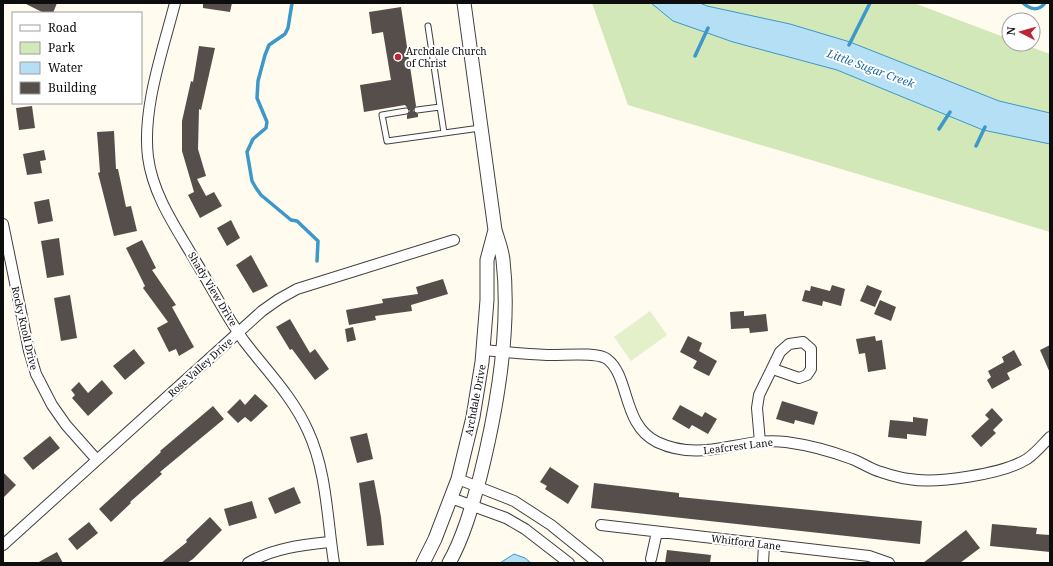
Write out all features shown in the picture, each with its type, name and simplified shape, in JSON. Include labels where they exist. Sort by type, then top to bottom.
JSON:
[{"type":"street","name":"Shady View Drive","points":[[175,3],[148,114],[148,157],[152,179],[160,200],[239,332],[296,409],[308,430],[317,453],[322,477],[334,563]]},
{"type":"street","name":"Archdale Drive","points":[[449,563],[465,528],[488,444],[502,352],[504,303],[503,259],[495,230],[464,3]]},
{"type":"street","name":"Rocky Knoll Drive","points":[[3,224],[29,351],[36,374],[52,405],[66,425],[97,460]]},
{"type":"street","name":"Archdale Drive","points":[[423,563],[452,498],[473,417],[483,350],[487,300],[486,260],[495,230]]},
{"type":"street","name":"Rose Valley Drive","points":[[3,545],[262,311],[278,299],[297,289],[454,240]]},
{"type":"street","name":"Leafcrest Lane","points":[[483,350],[598,356],[606,359],[615,368],[631,413],[641,430],[656,441],[663,444],[688,450],[705,451],[760,442],[785,442],[802,445],[852,459],[878,472],[909,479],[928,480],[983,474],[1003,469],[1028,458],[1050,437]]},
{"type":"street","points":[[760,442],[759,395],[773,369]]},
{"type":"street","points":[[458,479],[514,501],[551,526],[598,563]]},
{"type":"street","points":[[452,498],[506,518],[526,529],[569,563]]},
{"type":"street","name":"Whitford Lane","points":[[601,525],[869,556],[889,563]]},
{"type":"street","points":[[540,540],[551,526]]},
{"type":"street","points":[[648,562],[657,532]]},
{"type":"street","points":[[248,563],[283,549],[330,542]]},
{"type":"street","points":[[763,563],[764,545]]},
{"type":"lane","points":[[428,26],[444,133]]},
{"type":"lane","points":[[417,110],[440,107]]},
{"type":"lane","points":[[406,111],[382,115],[387,141],[481,128]]},
{"type":"green space","points":[[592,3],[914,3],[1001,36],[1001,52],[1041,52],[1041,51],[1050,54],[1050,232],[628,105]]},
{"type":"green space","points":[[650,311],[667,335],[631,361],[614,337]]},
{"type":"water","name":"Little Sugar Creek","points":[[651,3],[700,3],[707,6],[790,24],[850,42],[999,101],[1050,113],[1050,144],[983,130],[837,70],[733,42],[673,21]]},
{"type":"water","points":[[514,554],[525,558],[531,563],[500,563]]},
{"type":"building","points":[[24,3],[57,3],[53,12],[42,12]]},
{"type":"building","points":[[203,3],[232,3],[230,12],[203,8]]},
{"type":"building","name":"Archdale Church of Christ","points":[[401,7],[416,106],[413,111],[418,114],[418,117],[407,119],[407,115],[410,111],[405,105],[364,112],[360,85],[391,80],[383,32],[372,34],[369,12]]},
{"type":"building","points":[[199,46],[215,48],[201,110],[199,109],[198,149],[206,176],[197,179],[206,196],[214,192],[222,206],[200,218],[188,195],[194,192],[182,151],[182,121],[191,81],[193,82]]},
{"type":"building","points":[[32,106],[35,128],[19,130],[16,108]]},
{"type":"building","points":[[114,131],[116,169],[118,169],[126,207],[131,206],[137,231],[114,236],[98,173],[100,172],[97,132]]},
{"type":"building","points":[[44,150],[46,160],[40,161],[42,173],[27,175],[23,154]]},
{"type":"building","points":[[49,199],[53,221],[38,224],[34,202]]},
{"type":"building","points":[[231,220],[240,238],[227,246],[217,228]]},
{"type":"building","points":[[59,238],[64,275],[47,278],[41,241]]},
{"type":"building","points":[[142,240],[156,268],[152,270],[176,305],[172,307],[194,347],[179,356],[176,349],[169,352],[157,328],[168,322],[143,288],[145,286],[126,248]]},
{"type":"building","points":[[251,255],[268,286],[253,293],[236,265]]},
{"type":"building","points":[[443,279],[448,294],[411,305],[412,311],[375,316],[376,320],[349,325],[346,310],[383,303],[382,299],[418,294],[416,287]]},
{"type":"building","points":[[832,285],[845,289],[841,306],[823,301],[822,306],[802,301],[805,290],[810,291],[811,286],[830,291]]},
{"type":"building","points":[[867,285],[882,291],[875,307],[860,301]]},
{"type":"building","points":[[70,295],[77,338],[61,341],[54,298]]},
{"type":"building","points":[[880,300],[896,307],[891,321],[874,314]]},
{"type":"building","points":[[744,311],[744,316],[766,314],[768,331],[750,333],[749,328],[731,329],[730,312]]},
{"type":"building","points":[[290,319],[310,353],[315,349],[329,369],[315,380],[292,349],[290,350],[276,327]]},
{"type":"building","points":[[353,327],[356,340],[347,342],[345,329]]},
{"type":"building","points":[[688,336],[702,343],[699,351],[717,361],[709,376],[693,368],[697,361],[680,352]]},
{"type":"building","points":[[875,336],[876,341],[882,340],[886,369],[868,372],[865,353],[859,354],[856,339]]},
{"type":"building","points":[[1050,345],[1050,373],[1040,350]]},
{"type":"building","points":[[134,349],[145,363],[125,380],[113,366]]},
{"type":"building","points":[[1014,350],[1022,365],[1007,373],[1010,379],[992,389],[987,380],[991,377],[988,371],[1004,362],[1002,357]]},
{"type":"building","points":[[102,380],[113,393],[88,416],[72,398],[75,395],[71,390],[79,382],[88,393]]},
{"type":"building","points":[[255,394],[268,406],[251,422],[245,417],[238,423],[227,412],[240,399],[245,405]]},
{"type":"building","points":[[782,401],[818,412],[814,425],[795,420],[794,424],[776,419]]},
{"type":"building","points":[[680,405],[702,417],[705,412],[717,419],[708,434],[692,425],[689,429],[672,419]]},
{"type":"building","points":[[213,406],[224,419],[160,472],[162,474],[130,502],[131,503],[111,522],[99,509],[161,452],[160,451]]},
{"type":"building","points":[[992,408],[1003,420],[993,430],[996,433],[981,447],[971,436],[989,419],[985,415]]},
{"type":"building","points":[[913,417],[928,419],[926,436],[907,434],[907,439],[888,437],[890,420],[913,422]]},
{"type":"building","points":[[367,433],[373,459],[357,463],[350,437]]},
{"type":"building","points":[[50,436],[60,448],[33,470],[23,458]]},
{"type":"building","points":[[550,467],[579,486],[568,504],[545,489],[547,486],[540,482]]},
{"type":"building","points":[[3,472],[16,485],[3,498]]},
{"type":"building","points":[[374,480],[381,517],[384,545],[367,546],[359,483]]},
{"type":"building","points":[[594,483],[679,493],[679,497],[922,521],[920,544],[591,508]]},
{"type":"building","points":[[294,487],[301,503],[275,514],[268,498]]},
{"type":"building","points":[[252,501],[257,518],[229,526],[224,509]]},
{"type":"building","points":[[210,517],[222,530],[193,559],[187,563],[161,563],[187,542],[186,540]]},
{"type":"building","points":[[89,522],[98,533],[77,550],[68,539]]},
{"type":"building","points":[[992,524],[1037,528],[1036,534],[1050,535],[1050,552],[990,546]]},
{"type":"building","points":[[966,530],[980,548],[960,563],[923,563]]},
{"type":"building","points":[[667,550],[711,555],[710,563],[665,563]]},
{"type":"building","points":[[57,552],[63,563],[37,563]]},
{"type":"waterway","points":[[292,3],[288,28],[285,34],[269,45],[258,81],[257,98],[267,122],[266,128],[253,139],[247,152],[252,181],[256,188],[261,195],[291,220],[297,221],[318,241],[317,261]]},
{"type":"waterway","points":[[849,45],[870,3]]},
{"type":"waterway","points":[[1023,3],[1034,9],[1040,8],[1045,3]]},
{"type":"waterway","points":[[695,56],[708,28]]},
{"type":"waterway","points":[[939,129],[950,112]]},
{"type":"waterway","points":[[976,146],[985,127]]},
{"type":"place","name":"Archdale Church of Christ","points":[[398,57]]}]
